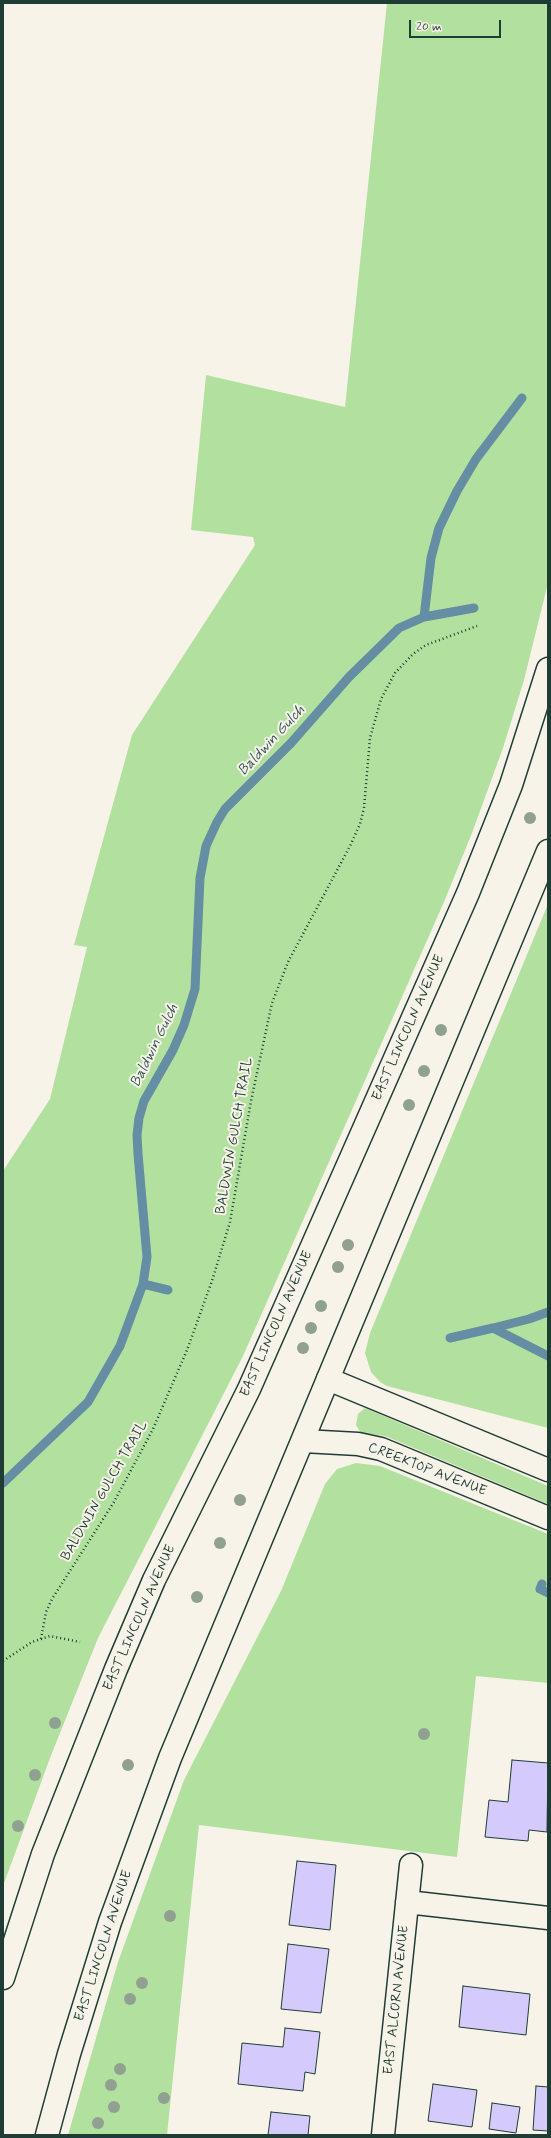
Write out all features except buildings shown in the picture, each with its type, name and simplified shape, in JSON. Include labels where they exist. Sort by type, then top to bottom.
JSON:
[{"type":"main road","name":"EAST LINCOLN AVENUE","points":[[3,1978],[43,1854],[105,1694],[158,1573],[249,1389],[468,893],[511,784],[533,722],[548,669]]},
{"type":"main road","name":"EAST LINCOLN AVENUE","points":[[47,2135],[89,1990],[136,1849],[170,1758],[548,851]]},
{"type":"main road","points":[[328,1379],[548,1470]]},
{"type":"main road","name":"CREEKTOP AVENUE","points":[[303,1441],[358,1444],[381,1449],[548,1518]]},
{"type":"main road","name":"EAST ALCORN AVENUE","points":[[382,2135],[411,1865]]},
{"type":"main road","points":[[407,1902],[548,1918]]},
{"type":"path","name":"BALDWIN GULCH TRAIL","points":[[42,1639],[42,1625],[50,1603],[114,1502],[143,1449],[162,1410],[197,1324],[228,1228],[250,1106],[272,1003],[288,962],[350,846],[360,824],[364,808],[370,738],[380,699],[395,672],[413,654],[426,645],[477,626]]},
{"type":"path","points":[[3,1661],[22,1648],[42,1639],[58,1637],[80,1642]]},
{"type":"green space","points":[[387,3],[548,3],[548,583],[524,680],[503,748],[472,833],[444,902],[243,1356],[98,1638],[50,1758],[3,1886],[3,1171],[50,1099],[87,947],[74,945],[132,735],[255,545],[253,537],[191,530],[206,375],[345,407]]},
{"type":"green space","points":[[548,904],[548,1428],[387,1386],[380,1382],[371,1372],[365,1353],[370,1333]]},
{"type":"green space","points":[[365,1408],[548,1486],[548,1504],[385,1436],[361,1433],[356,1425],[358,1414]]},
{"type":"green space","points":[[356,1463],[380,1466],[548,1534],[548,1683],[476,1676],[457,1857],[199,1825],[167,2135],[68,2135],[118,1962],[184,1780],[281,1591],[325,1484],[337,1469]]},
{"type":"waterway","points":[[424,617],[431,558],[439,528],[457,491],[476,459],[522,398]]},
{"type":"waterway","name":"Baldwin Gulch","points":[[3,1483],[88,1402],[120,1346],[143,1284],[147,1257],[138,1154],[137,1135],[139,1118],[144,1101],[173,1050],[184,1025],[195,989],[200,878],[206,846],[217,822],[225,809],[291,743],[349,677],[399,628],[424,617],[474,608]]},
{"type":"waterway","points":[[143,1284],[168,1290]]},
{"type":"waterway","points":[[493,1328],[529,1319],[548,1312]]},
{"type":"waterway","points":[[450,1338],[493,1328],[548,1356]]},
{"type":"waterway","points":[[542,1584],[540,1589],[548,1593]]}]
